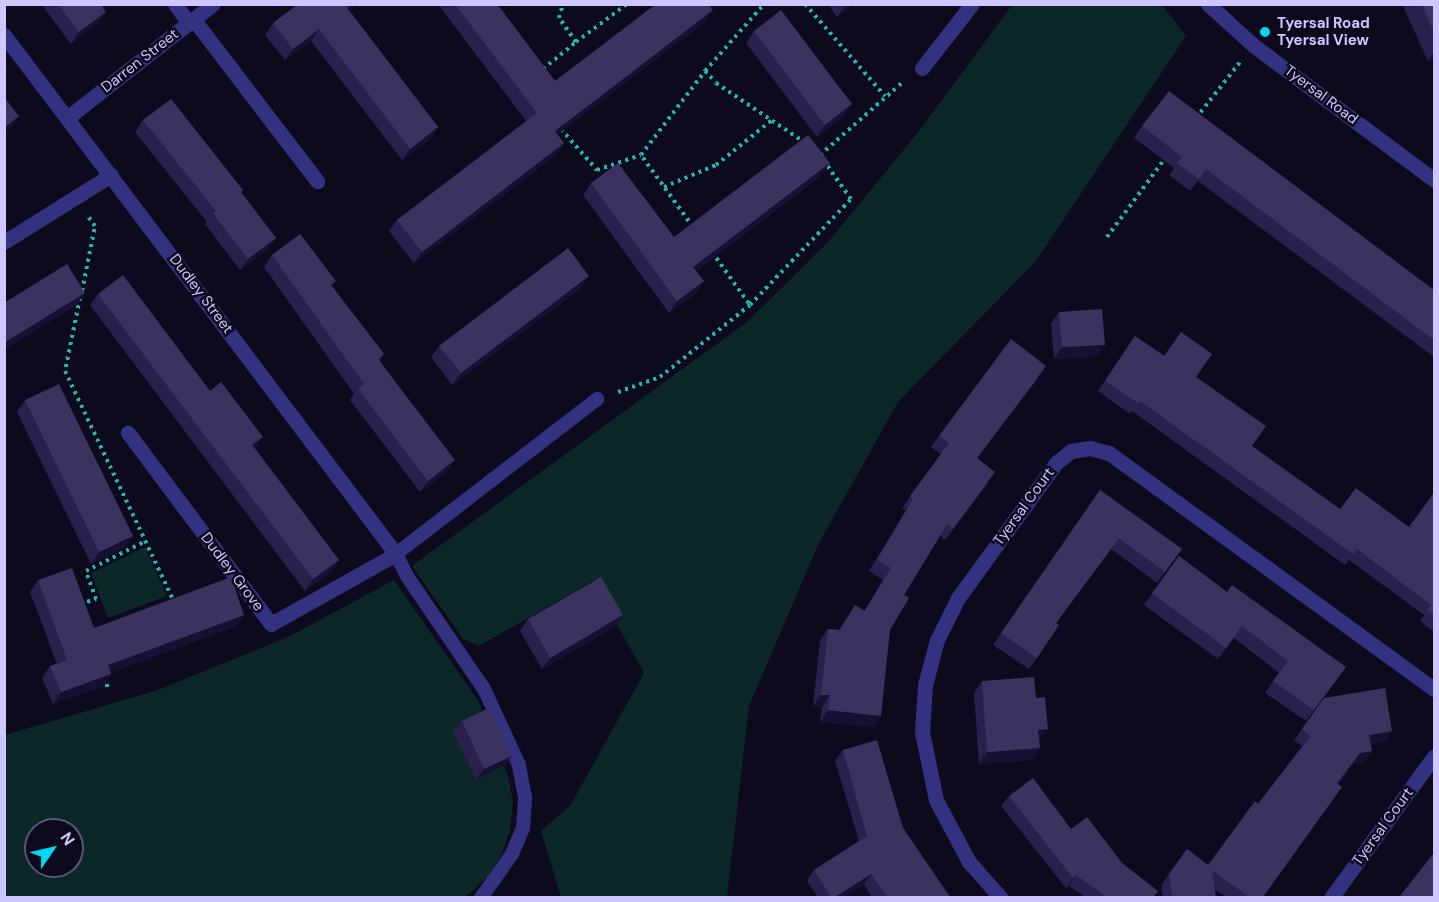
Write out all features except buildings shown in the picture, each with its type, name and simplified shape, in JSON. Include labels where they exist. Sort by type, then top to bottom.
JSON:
[{"type":"street","points":[[175,4],[192,22],[317,181]]},
{"type":"street","name":"Darren Street","points":[[68,118],[213,4]]},
{"type":"street","points":[[922,68],[972,4]]},
{"type":"street","name":"Tyersal Road","points":[[1210,5],[1253,45],[1434,180]]},
{"type":"street","name":"Dudley Street","points":[[4,35],[396,554]]},
{"type":"street","points":[[4,242],[111,175]]},
{"type":"street","name":"Dudley Grove","points":[[128,433],[271,624],[396,554]]},
{"type":"street","name":"Tyersal Court","points":[[1001,897],[969,862],[936,801],[922,732],[925,685],[937,639],[958,598],[1056,463],[1071,451],[1090,447],[1109,453],[1434,689]]},
{"type":"street","name":"Tyersal Court","points":[[1331,897],[1434,756]]},
{"type":"lane","points":[[481,897],[502,871],[523,828],[525,797],[519,765],[484,688],[406,576],[396,554],[597,399]]},
{"type":"path","points":[[563,4],[559,18],[576,42]]},
{"type":"path","points":[[540,72],[627,4]]},
{"type":"path","points":[[553,119],[597,170],[640,155],[705,71],[764,4]]},
{"type":"path","points":[[805,4],[885,96]]},
{"type":"path","points":[[1190,127],[1253,45]]},
{"type":"path","points":[[819,154],[885,96],[922,68]]},
{"type":"path","points":[[597,399],[660,377],[750,305],[851,199],[819,154],[705,71]]},
{"type":"path","points":[[664,187],[716,165],[772,120]]},
{"type":"path","points":[[1107,237],[1168,154]]},
{"type":"path","points":[[640,155],[697,232]]},
{"type":"path","points":[[75,198],[95,226],[66,371],[173,599]]},
{"type":"path","points":[[711,251],[750,305]]},
{"type":"path","points":[[81,614],[78,605],[96,598],[86,571],[146,541]]},
{"type":"path","points":[[162,603],[183,595]]},
{"type":"path","points":[[101,669],[108,688]]},
{"type":"green space","points":[[1012,5],[1162,5],[1186,36],[1036,261],[898,402],[818,545],[749,706],[727,897],[561,897],[541,831],[570,806],[644,673],[593,581],[479,646],[463,639],[412,566],[747,322],[829,241],[919,131]]},
{"type":"green space","points":[[145,547],[167,596],[108,618],[91,573]]},
{"type":"green space","points":[[394,580],[479,702],[508,776],[513,802],[510,829],[502,854],[488,876],[463,897],[5,898],[5,735],[158,690],[290,636]]},
{"type":"place","name":"Tyersal Road Tyersal View","points":[[1265,32]]}]
